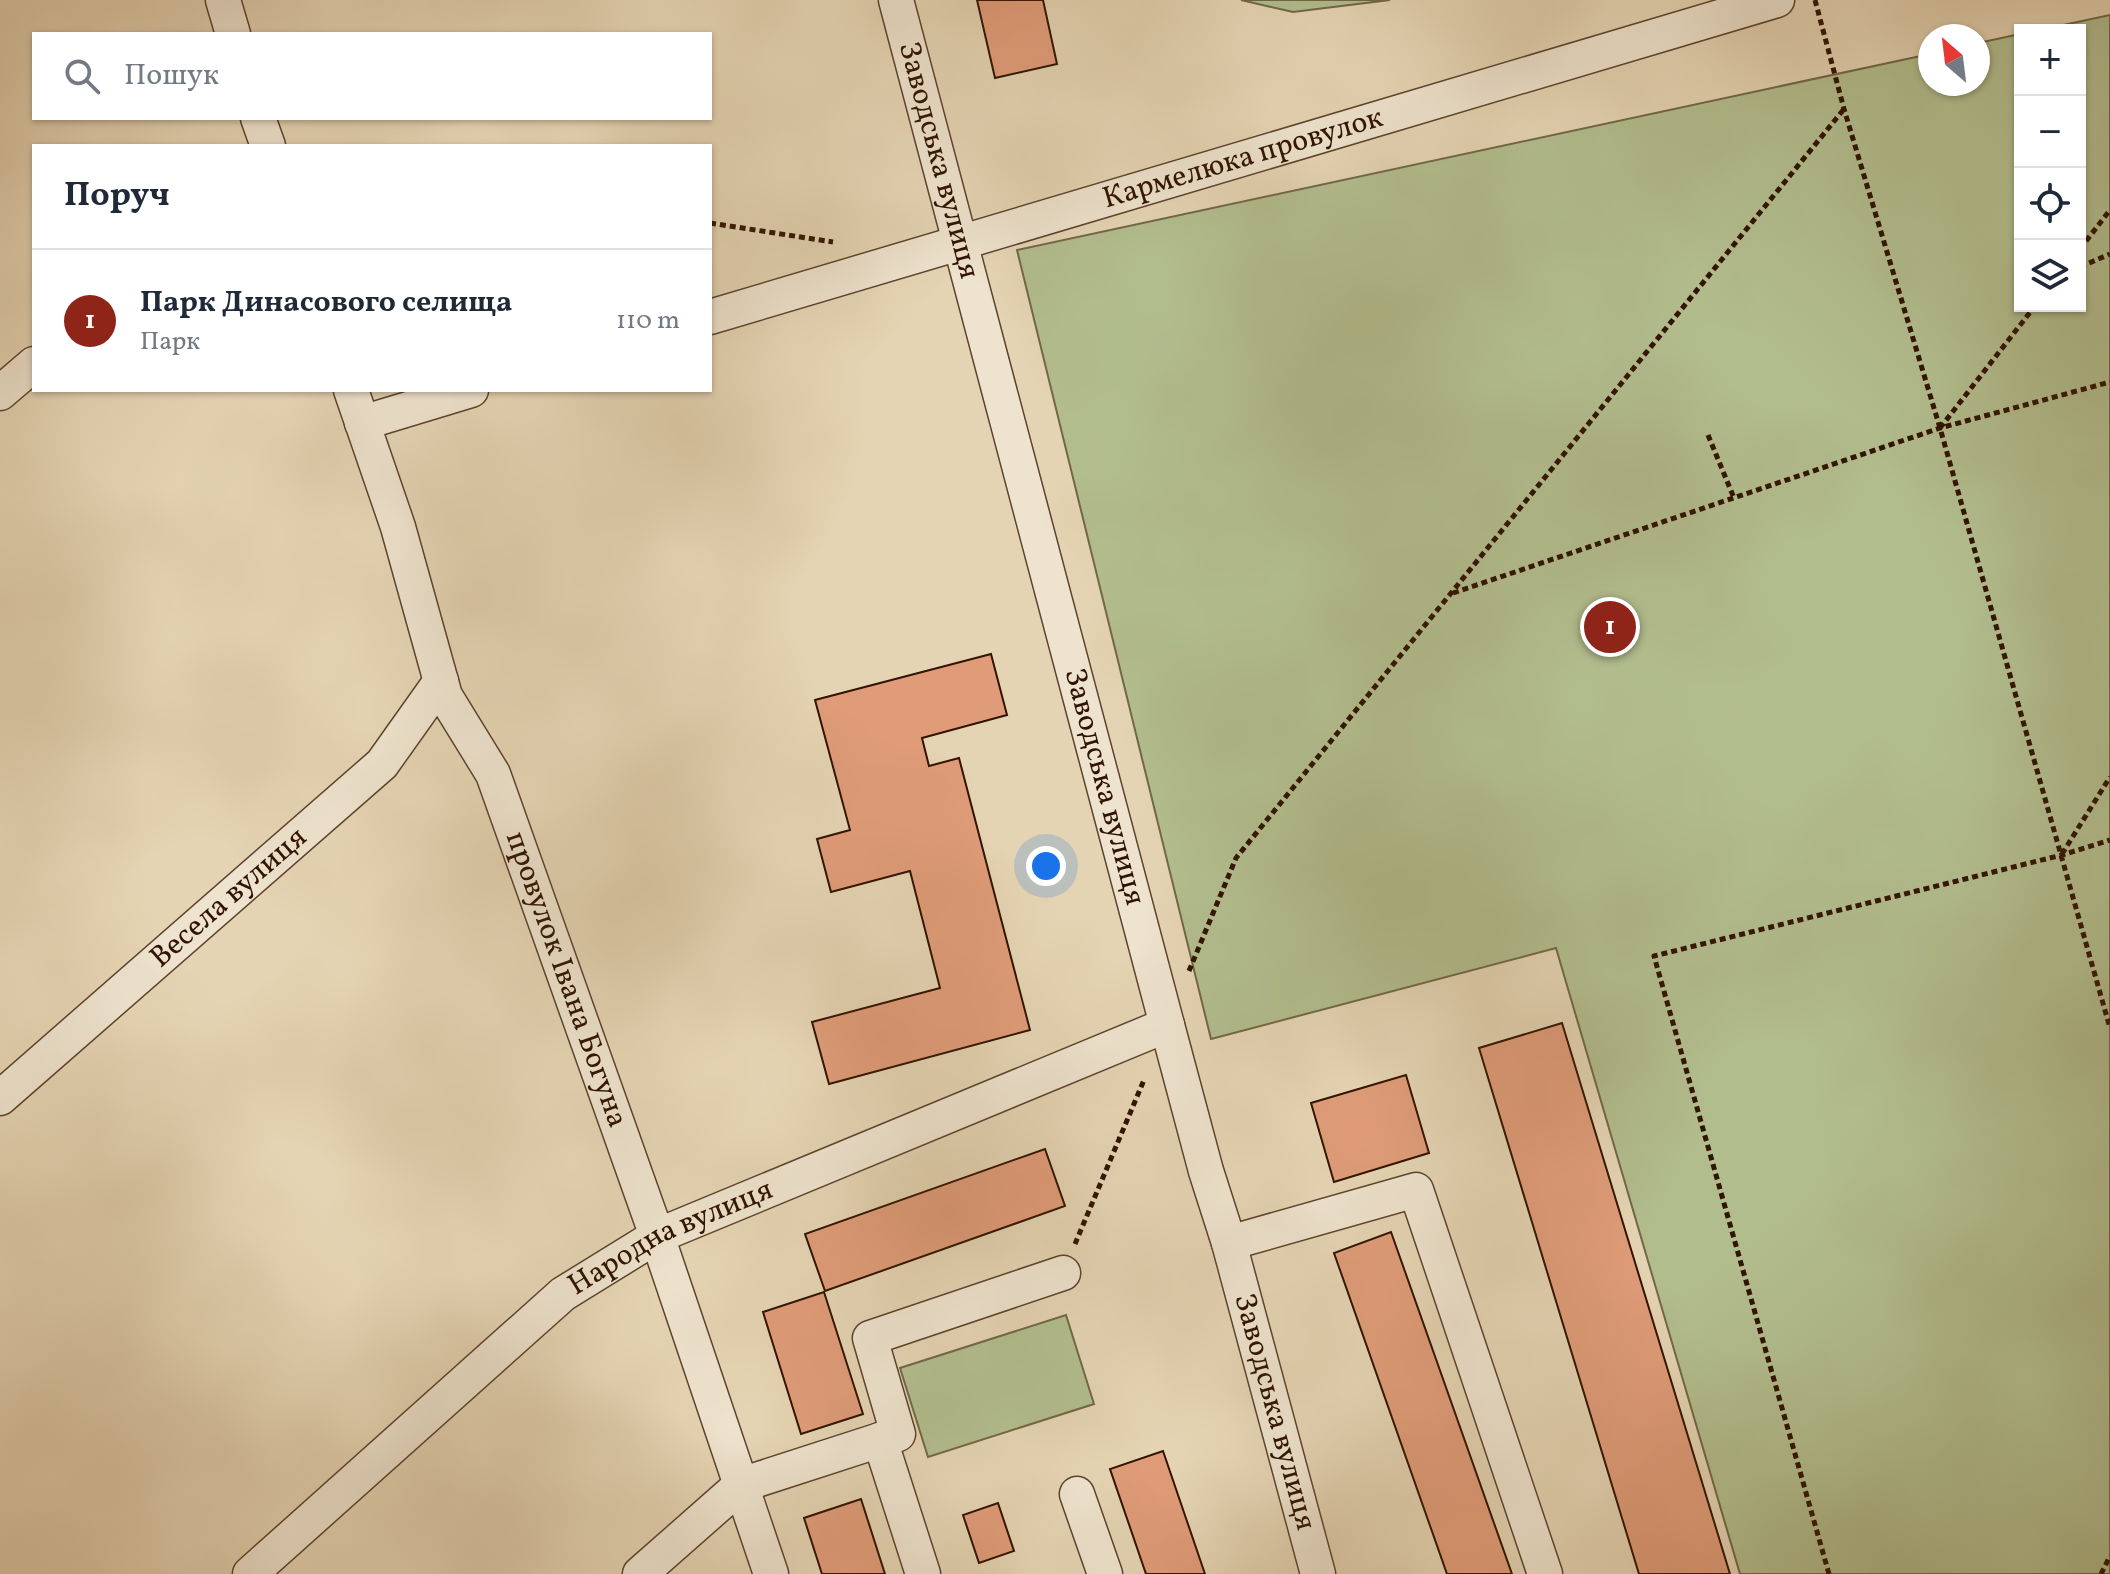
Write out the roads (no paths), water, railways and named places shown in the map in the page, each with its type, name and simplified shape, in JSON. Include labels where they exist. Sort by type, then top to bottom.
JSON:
[{"type":"street","points":[[223,0],[232,32]]},
{"type":"street","name":"Заводська вулиця","points":[[896,0],[1206,1171],[1229,1243],[1318,1574]]},
{"type":"street","name":"Кармелюка провулок","points":[[712,316],[1777,0]]},
{"type":"street","points":[[259,120],[267,144]]},
{"type":"street","points":[[0,393],[32,366]]},
{"type":"street","name":"провулок Івана Богуна","points":[[352,392],[398,527],[445,696],[493,774],[657,1236],[771,1574]]},
{"type":"street","points":[[362,423],[464,392]]},
{"type":"street","name":"Весела вулиця","points":[[0,1098],[382,764],[441,681]]},
{"type":"street","name":"Народна вулиця","points":[[250,1574],[563,1294],[657,1236],[1167,1025]]},
{"type":"street","points":[[1229,1243],[1416,1190],[1545,1574]]},
{"type":"street","points":[[640,1574],[741,1485],[898,1434],[870,1338],[1063,1273]]},
{"type":"street","points":[[880,1440],[923,1574]]},
{"type":"street","points":[[1077,1494],[1105,1574]]},
{"type":"place","name":"Парк Динасового селища","points":[[1610,627]]}]
